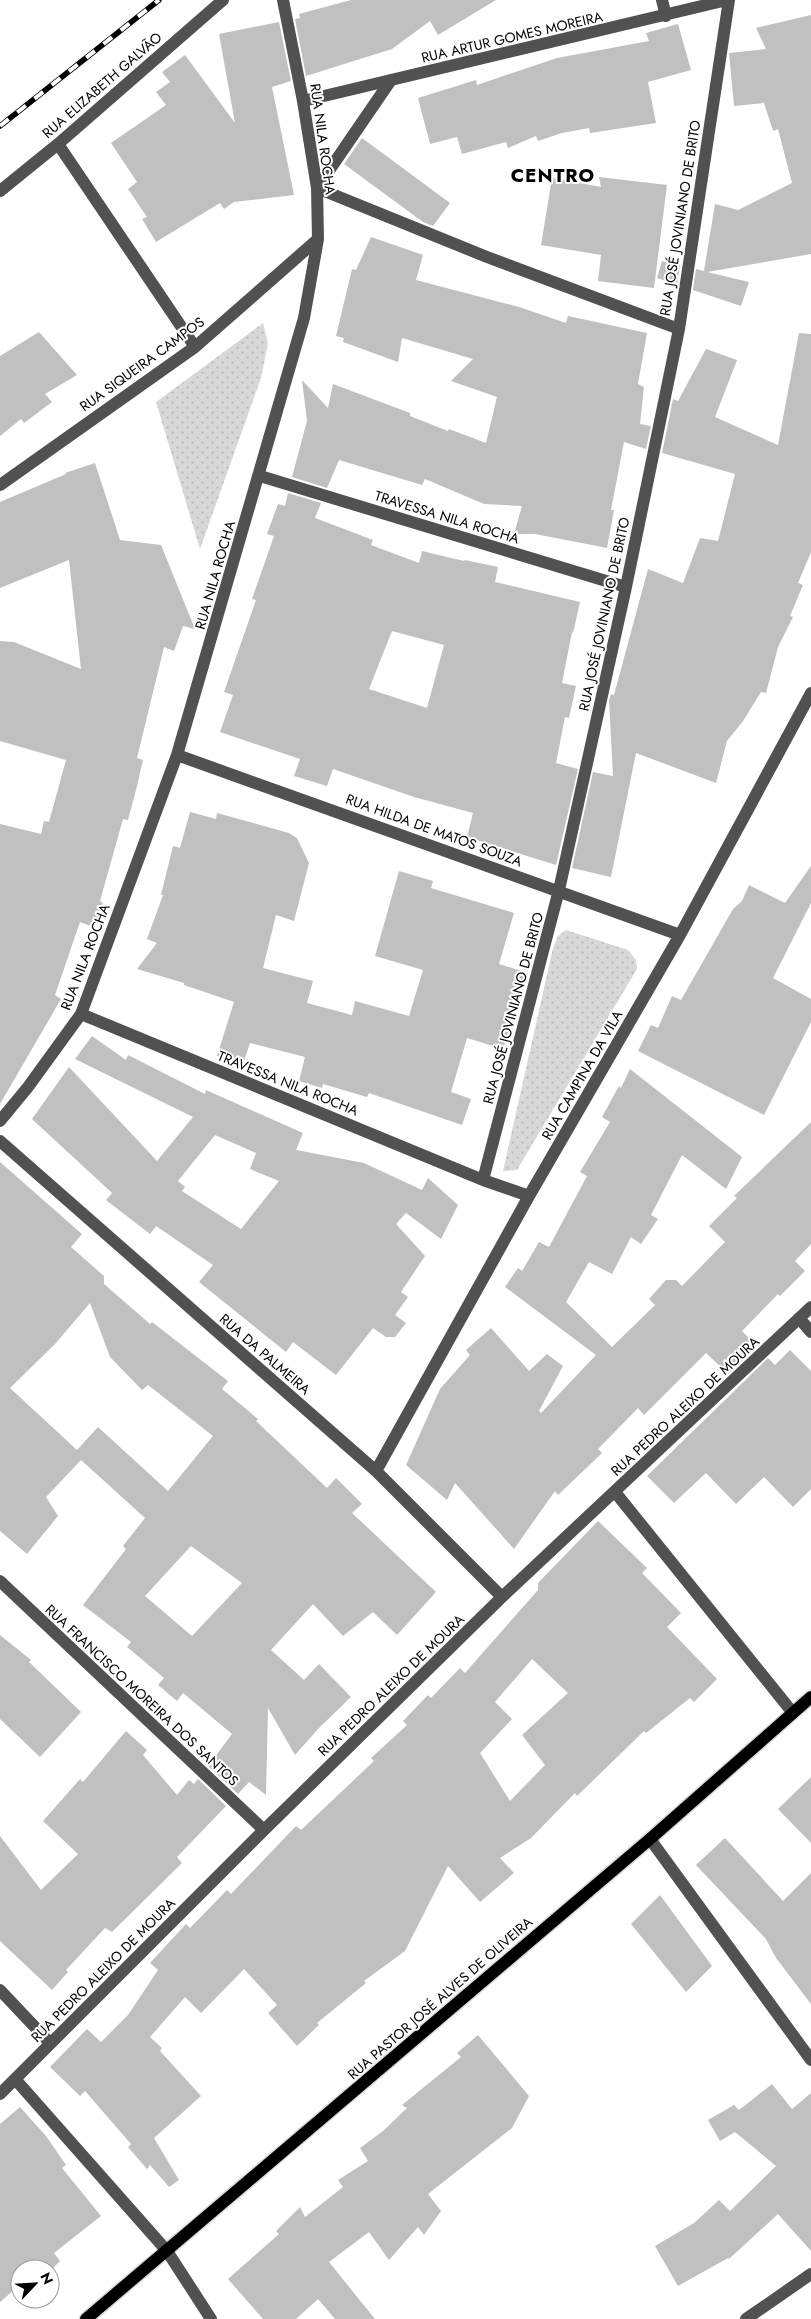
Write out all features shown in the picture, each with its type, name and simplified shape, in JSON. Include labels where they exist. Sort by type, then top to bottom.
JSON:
[{"type":"main road","name":"RUA PASTOR JOSÉ ALVES DE OLIVEIRA","points":[[86,2319],[650,1839],[811,1697]]},
{"type":"street","name":"RUA ELIZABETH GALVÃO","points":[[0,191],[58,144],[223,0]]},
{"type":"street","name":"RUA NILA ROCHA","points":[[0,1121],[28,1087],[81,1014],[178,755],[304,318],[318,239],[317,188],[303,101],[283,0]]},
{"type":"street","points":[[662,0],[666,16]]},
{"type":"street","name":"RUA ARTUR GOMES MOREIRA","points":[[303,101],[728,0]]},
{"type":"street","name":"RUA JOSÉ JOVINIANO DE BRITO","points":[[484,1180],[559,890],[626,587],[679,329],[728,0]]},
{"type":"street","points":[[391,80],[317,188],[487,257],[679,329]]},
{"type":"street","points":[[58,144],[195,347]]},
{"type":"street","name":"RUA SIQUEIRA CAMPOS","points":[[0,485],[195,347],[318,239]]},
{"type":"street","name":"TRAVESSA NILA ROCHA","points":[[260,476],[626,587]]},
{"type":"street","name":"RUA CAMPINA DA VILA","points":[[376,1471],[529,1196],[680,935],[811,693]]},
{"type":"street","name":"RUA HILDA DE MATOS SOUZA","points":[[178,755],[559,890],[680,935]]},
{"type":"street","name":"TRAVESSA NILA ROCHA","points":[[81,1014],[484,1180]]},
{"type":"street","name":"RUA DA PALMEIRA","points":[[0,1141],[376,1471],[502,1597]]},
{"type":"street","points":[[484,1180],[529,1196]]},
{"type":"street","name":"RUA PEDRO ALEIXO DE MOURA","points":[[0,2094],[264,1830],[502,1597],[616,1492],[811,1306]]},
{"type":"street","points":[[799,1318],[811,1332]]},
{"type":"street","points":[[616,1492],[793,1713]]},
{"type":"street","name":"RUA FRANCISCO MOREIRA DOS SANTOS","points":[[0,1581],[264,1830]]},
{"type":"street","points":[[650,1839],[811,2060]]},
{"type":"street","points":[[0,1990],[50,2043]]},
{"type":"street","points":[[14,2079],[167,2251],[211,2319]]},
{"type":"street","points":[[746,2319],[811,2274]]},
{"type":"shaded area","points":[[263,323],[268,343],[261,378],[200,549],[156,402]]},
{"type":"shaded area","points":[[566,930],[628,950],[636,960],[637,969],[517,1170],[503,1171],[553,948],[558,936]]},
{"type":"building","points":[[351,0],[496,0],[438,35],[430,21],[392,49],[306,76],[295,19],[300,18],[299,14]]},
{"type":"building","points":[[811,15],[811,254],[707,272],[749,282],[741,306],[693,290],[696,269],[704,271],[715,204],[738,210],[792,183],[778,129],[773,131],[764,103],[734,106],[729,53],[766,49],[756,28]]},
{"type":"building","points":[[279,22],[291,81],[272,87],[294,195],[234,202],[224,209],[220,203],[156,242],[142,219],[147,217],[128,189],[137,182],[111,143],[166,105],[156,92],[170,82],[162,72],[185,55],[235,123],[219,34]]},
{"type":"building","points":[[678,24],[691,70],[648,82],[656,123],[590,133],[589,128],[562,133],[538,141],[536,136],[508,148],[506,142],[462,154],[457,137],[430,144],[418,98],[476,80],[477,85],[557,58],[649,41],[646,33]]},
{"type":"building","points":[[362,138],[450,203],[433,226],[423,222],[344,164]]},
{"type":"building","points":[[599,177],[667,185],[654,288],[598,281],[601,255],[541,245],[552,178],[601,187]]},
{"type":"building","points":[[371,237],[423,255],[416,280],[519,307],[566,323],[568,316],[647,333],[638,384],[644,387],[640,424],[651,426],[646,449],[624,442],[611,510],[614,510],[607,548],[535,534],[514,534],[522,506],[484,504],[425,479],[422,485],[339,460],[327,488],[292,477],[307,421],[302,380],[328,408],[333,384],[410,413],[410,416],[448,431],[449,429],[486,443],[497,397],[451,381],[473,359],[402,338],[398,362],[343,342],[344,338],[336,336],[352,269],[356,270]]},
{"type":"building","points":[[662,261],[680,265],[677,285],[657,278]]},
{"type":"building","points":[[39,332],[77,375],[45,394],[52,402],[24,423],[21,419],[0,436],[0,356]]},
{"type":"building","points":[[799,333],[811,334],[811,552],[798,583],[803,585],[790,616],[793,617],[778,647],[766,693],[761,692],[743,721],[727,741],[716,783],[636,753],[611,877],[572,868],[593,772],[613,776],[609,700],[611,694],[614,695],[648,569],[683,583],[700,538],[718,541],[735,474],[662,453],[673,399],[678,401],[706,349],[737,360],[715,417],[778,445]]},
{"type":"building","points":[[95,463],[120,540],[161,545],[195,629],[183,626],[174,651],[164,647],[137,758],[143,760],[136,790],[128,820],[123,819],[100,901],[103,903],[93,927],[80,922],[55,995],[61,999],[0,1104],[0,824],[41,834],[44,821],[49,822],[66,760],[0,741],[0,641],[14,642],[81,669],[69,560],[0,588],[0,502],[65,473]]},
{"type":"building","points":[[288,493],[321,503],[315,518],[373,540],[371,545],[419,563],[422,551],[498,567],[495,582],[580,602],[562,683],[576,686],[569,718],[565,717],[556,763],[578,769],[556,865],[467,837],[473,813],[414,797],[333,769],[327,786],[294,776],[300,759],[220,732],[233,695],[224,692],[256,600],[252,599],[274,536],[267,534],[278,504],[285,506]],"holes":[[[392,631],[444,645],[427,708],[369,689]]]},
{"type":"building","points":[[190,812],[216,819],[217,813],[289,833],[297,838],[309,863],[294,921],[276,915],[263,968],[313,981],[307,1003],[352,1015],[355,1001],[409,1016],[423,970],[375,956],[399,871],[433,881],[431,888],[514,913],[499,964],[525,972],[509,1020],[512,1021],[503,1049],[467,1038],[451,1092],[471,1099],[462,1125],[369,1093],[367,1097],[323,1084],[322,1088],[299,1081],[305,1057],[250,1043],[243,1064],[217,1056],[234,1002],[184,985],[184,983],[137,969],[157,943],[147,939],[163,895],[161,895],[173,846],[180,848]]},
{"type":"building","points":[[811,866],[811,903],[773,978],[811,999],[811,1022],[764,1115],[638,1051],[651,1025],[658,1028],[672,996],[681,1000],[733,909],[742,901],[749,885],[785,903]]},
{"type":"building","points":[[92,1036],[126,1060],[128,1055],[205,1094],[206,1090],[303,1133],[296,1150],[364,1163],[422,1190],[428,1178],[458,1205],[441,1239],[406,1213],[396,1224],[425,1256],[401,1292],[408,1297],[395,1315],[406,1323],[395,1337],[386,1337],[373,1328],[336,1375],[293,1342],[286,1352],[199,1282],[213,1265],[156,1226],[150,1234],[106,1200],[112,1193],[32,1119],[69,1067],[157,1161],[193,1117],[75,1059]],"holes":[[[215,1135],[256,1153],[250,1169],[279,1181],[241,1229],[182,1191],[185,1187],[178,1181]]]},
{"type":"building","points":[[630,1069],[742,1157],[726,1189],[682,1155],[651,1215],[658,1219],[641,1244],[631,1237],[612,1274],[589,1262],[566,1302],[612,1347],[655,1305],[649,1299],[666,1280],[676,1280],[682,1286],[725,1242],[709,1226],[737,1198],[734,1196],[811,1122],[811,1244],[795,1261],[805,1271],[780,1296],[778,1294],[742,1331],[757,1346],[728,1374],[706,1353],[644,1415],[638,1408],[598,1449],[602,1453],[558,1495],[555,1491],[514,1549],[455,1483],[447,1500],[406,1465],[440,1389],[470,1355],[466,1350],[491,1328],[529,1371],[547,1354],[563,1366],[539,1411],[541,1413],[596,1355],[505,1287],[518,1268],[522,1271],[539,1242],[549,1247],[587,1176],[580,1172],[610,1122],[602,1117],[619,1086],[621,1088]]},
{"type":"building","points":[[0,1162],[82,1234],[71,1247],[104,1276],[104,1284],[150,1324],[152,1322],[228,1381],[222,1389],[258,1419],[256,1421],[327,1488],[336,1478],[362,1504],[352,1513],[436,1592],[397,1635],[373,1612],[343,1636],[313,1604],[271,1650],[304,1680],[319,1664],[351,1697],[295,1755],[268,1708],[266,1795],[249,1782],[238,1794],[208,1766],[232,1734],[183,1693],[177,1701],[158,1685],[164,1678],[127,1647],[131,1642],[83,1605],[126,1549],[123,1546],[145,1518],[81,1460],[46,1497],[58,1516],[27,1554],[0,1531]],"holes":[[[90,1303],[110,1357],[142,1390],[148,1385],[213,1436],[168,1491],[98,1427],[77,1450],[10,1388],[55,1344]],[[191,1546],[242,1583],[192,1636],[145,1596]]]},
{"type":"building","points":[[790,1350],[811,1371],[811,1489],[793,1507],[764,1477],[736,1504],[706,1473],[674,1503],[647,1476],[768,1358],[775,1365]]},
{"type":"building","points":[[598,1521],[647,1568],[642,1573],[681,1613],[667,1627],[717,1679],[694,1702],[690,1698],[646,1733],[644,1731],[577,1796],[575,1793],[531,1838],[500,1858],[514,1873],[480,1902],[448,1866],[405,1951],[364,1981],[366,1983],[317,2023],[319,2025],[297,2046],[268,2013],[277,2005],[244,1969],[201,2013],[185,1997],[150,2037],[162,2048],[160,2051],[201,2096],[154,2138],[179,2180],[169,2187],[150,2165],[147,2169],[128,2147],[131,2144],[85,2091],[80,2096],[50,2067],[87,2029],[101,2042],[128,2015],[158,1970],[150,1963],[186,1924],[190,1928],[227,1890],[231,1894],[296,1826],[301,1830],[374,1761],[371,1758],[407,1725],[403,1721],[428,1695],[431,1698],[460,1668],[465,1673],[538,1590],[538,1583]],"holes":[[[532,1659],[568,1693],[522,1735],[545,1765],[510,1801],[480,1753],[512,1719],[495,1702]]]},
{"type":"building","points":[[0,1635],[31,1660],[29,1662],[81,1712],[40,1757],[0,1719]]},
{"type":"building","points":[[126,1731],[147,1750],[143,1755],[177,1795],[189,1780],[194,1784],[198,1779],[226,1806],[177,1857],[182,1863],[112,1932],[105,1928],[66,1970],[68,1972],[52,1990],[0,1941],[0,1836],[41,1890],[78,1854],[43,1821],[80,1779],[83,1782]]},
{"type":"building","points":[[811,1777],[811,1843],[778,1809]]},
{"type":"building","points":[[725,1838],[783,1901],[811,1873],[811,2004],[776,1958],[766,1939],[696,1865]]},
{"type":"building","points":[[660,1895],[712,1966],[686,1992],[631,1924]]},
{"type":"building","points":[[478,2035],[529,2096],[512,2128],[428,2194],[441,2211],[424,2235],[418,2227],[389,2260],[369,2232],[329,2262],[375,2319],[335,2319],[318,2299],[296,2319],[263,2319],[228,2279],[279,2234],[276,2231],[300,2207],[305,2217],[343,2187],[338,2180],[368,2161],[360,2148],[383,2131],[407,2108],[402,2105],[461,2057],[457,2053]]},
{"type":"building","points":[[772,2084],[792,2109],[811,2093],[811,2251],[778,2214],[729,2259],[678,2286],[655,2246],[694,2223],[719,2200],[730,2211],[776,2166],[735,2132],[720,2141],[708,2120],[734,2105],[739,2110]]},
{"type":"building","points":[[20,2107],[46,2136],[66,2165],[62,2168],[101,2216],[54,2253],[58,2259],[10,2259],[10,2293],[0,2302],[0,2124]]},
{"type":"railway","points":[[0,126],[159,0]]},
{"type":"district","name":"CENTRO","points":[[553,175]]}]
